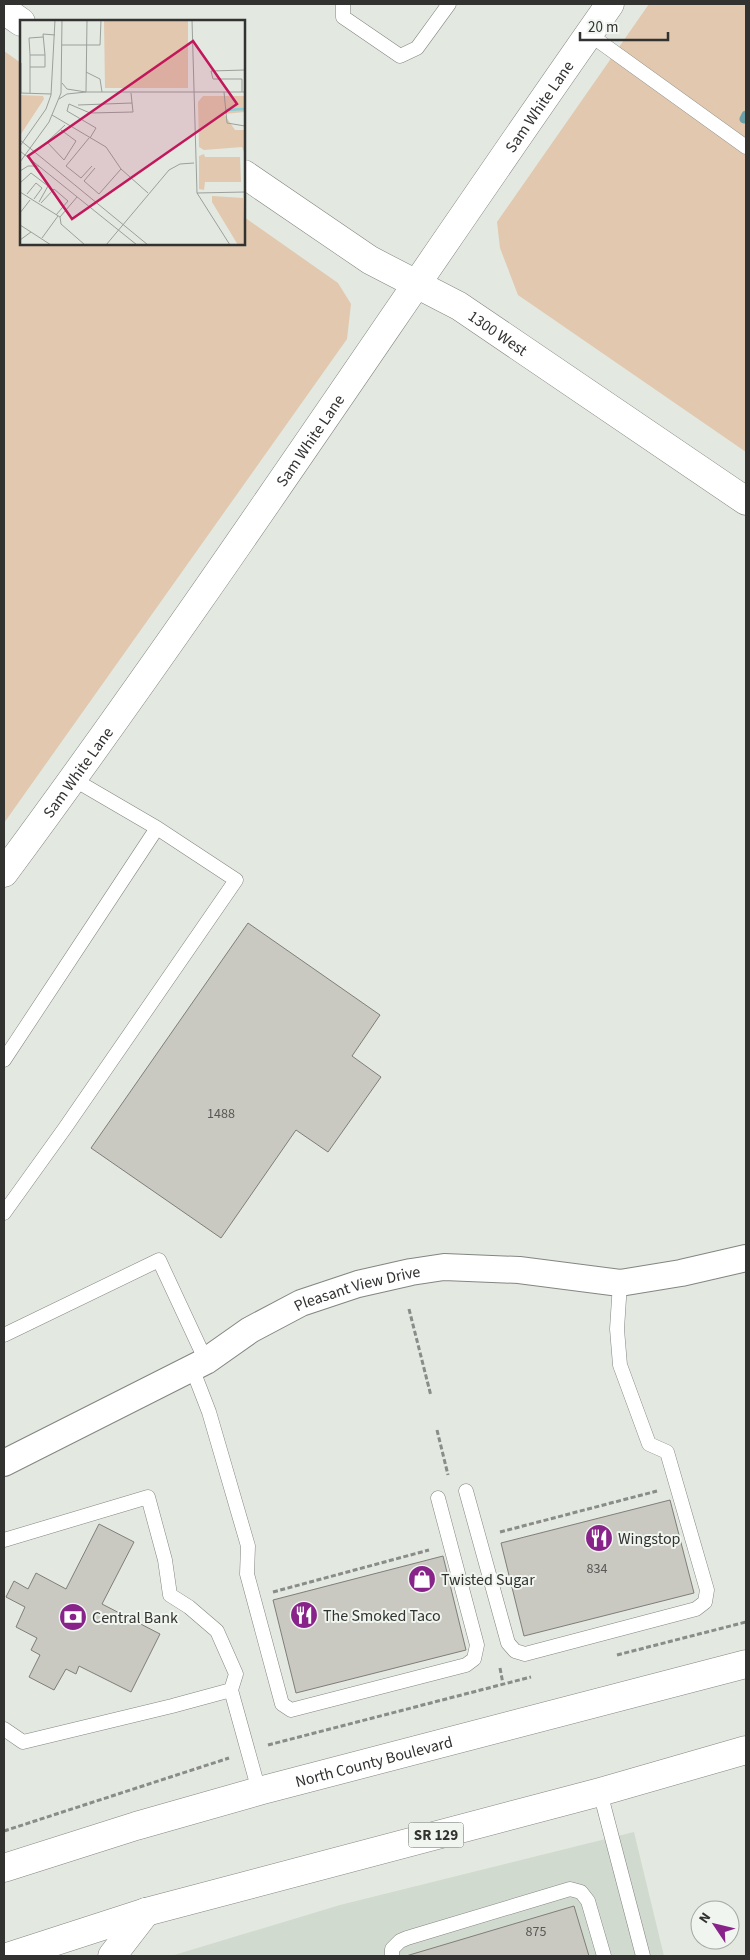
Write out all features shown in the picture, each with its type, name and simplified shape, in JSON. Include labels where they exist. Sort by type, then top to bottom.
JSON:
[{"type":"street","name":"Sam White Lane","points":[[4,873],[181,627],[610,4]]},
{"type":"street","points":[[4,10],[20,21]]},
{"type":"street","name":"1300 West","points":[[245,175],[370,260],[459,306],[746,501]]},
{"type":"street","name":"Pleasant View Drive","points":[[4,1462],[199,1365],[250,1330],[301,1303],[358,1284],[444,1267],[520,1270],[620,1283],[681,1273],[746,1258]]},
{"type":"street","name":"North County Boulevard","points":[[4,1868],[136,1826],[258,1791],[746,1664]]},
{"type":"street","name":"SR 129","points":[[10,1956],[146,1912],[600,1792],[746,1750]]},
{"type":"street","points":[[112,1956],[146,1912]]},
{"type":"lane","points":[[343,4],[344,17],[400,56],[417,48],[449,4]]},
{"type":"lane","points":[[589,34],[746,147]]},
{"type":"lane","points":[[4,1213],[236,880],[157,828],[73,779]]},
{"type":"lane","points":[[4,1060],[157,828]]},
{"type":"lane","points":[[4,1334],[159,1260],[199,1365],[209,1412],[248,1546],[247,1574],[282,1704],[291,1710],[466,1665],[474,1659],[477,1645],[438,1498]]},
{"type":"lane","points":[[466,1491],[508,1643],[515,1651],[525,1654],[696,1609],[705,1602],[707,1590],[667,1452],[649,1444],[620,1365],[617,1329],[620,1283]]},
{"type":"lane","points":[[4,1540],[148,1497],[165,1560],[170,1595],[189,1607],[217,1631],[236,1674],[231,1690],[258,1791]]},
{"type":"lane","points":[[4,1729],[23,1742],[231,1690]]},
{"type":"lane","points":[[600,1792],[643,1956]]},
{"type":"lane","points":[[392,1956],[392,1949],[400,1941],[407,1938],[570,1889],[581,1892],[588,1901],[604,1956]]},
{"type":"path","points":[[408,1309],[432,1396]]},
{"type":"path","points":[[437,1430],[448,1475]]},
{"type":"path","points":[[497,1533],[660,1490]]},
{"type":"path","points":[[273,1592],[432,1550]]},
{"type":"path","points":[[616,1655],[746,1622]]},
{"type":"path","points":[[4,1831],[248,1751],[531,1677]]},
{"type":"shaded area","points":[[649,4],[746,4],[746,452],[518,295],[500,248],[497,222]]},
{"type":"shaded area","points":[[4,51],[20,62],[20,245],[245,245],[245,218],[338,283],[351,304],[347,339],[4,823]]},
{"type":"shaded area","points":[[634,1832],[664,1956],[171,1956],[340,1905]]},
{"type":"building","points":[[248,923],[380,1015],[352,1056],[381,1077],[328,1152],[296,1130],[221,1238],[91,1148]]},
{"type":"building","points":[[670,1500],[694,1593],[524,1636],[501,1543]]},
{"type":"building","name":"Central Bank","points":[[99,1524],[134,1542],[102,1604],[160,1634],[131,1692],[79,1666],[76,1674],[66,1669],[54,1690],[29,1677],[40,1655],[31,1650],[37,1638],[16,1627],[25,1607],[6,1597],[14,1581],[28,1589],[36,1573],[66,1589]]},
{"type":"building","points":[[443,1556],[466,1650],[296,1693],[273,1600]]},
{"type":"building","points":[[574,1906],[589,1956],[406,1956]]},
{"type":"waterway","points":[[744,119],[746,115]]},
{"type":"place","name":"Wingstop","points":[[599,1538]]},
{"type":"place","name":"Twisted Sugar","points":[[422,1579]]},
{"type":"place","name":"The Smoked Taco","points":[[304,1615]]},
{"type":"place","name":"Central Bank","points":[[73,1617]]}]
